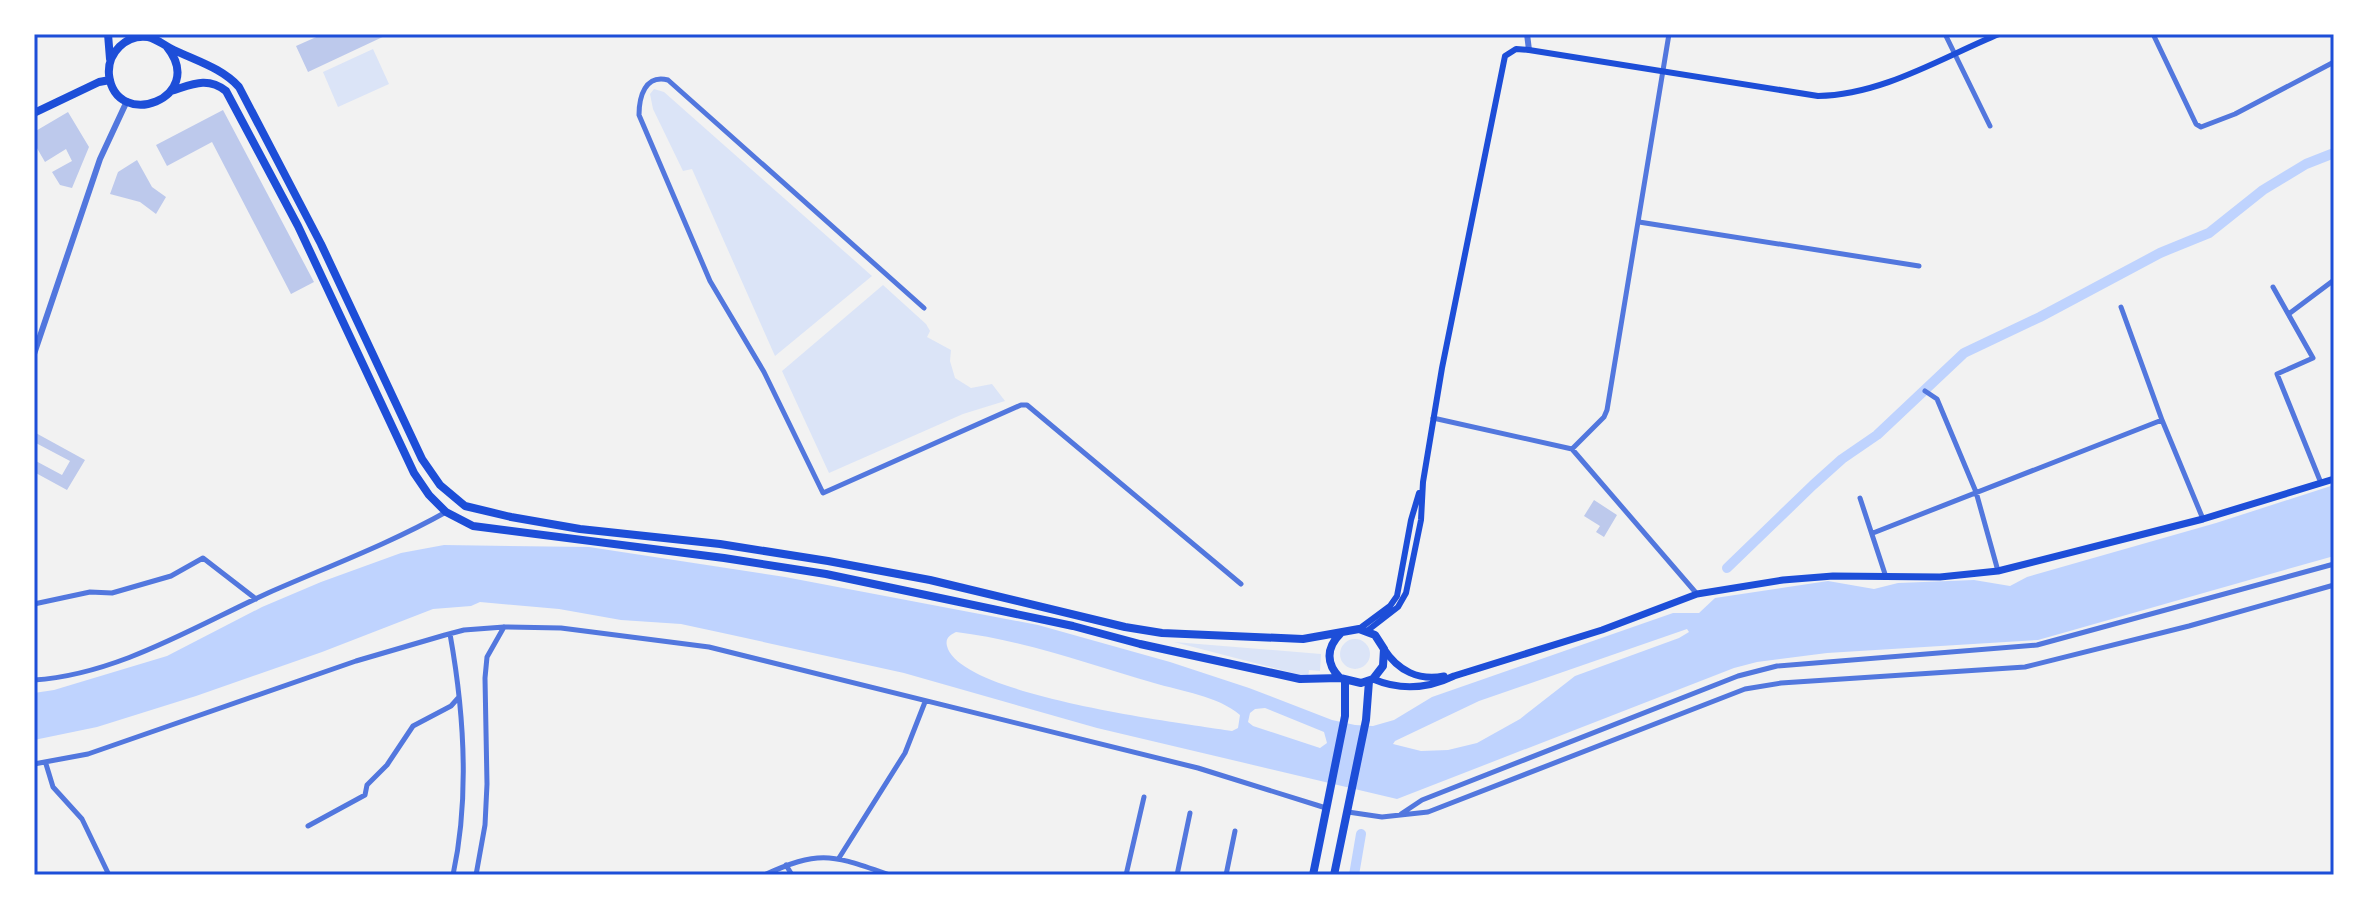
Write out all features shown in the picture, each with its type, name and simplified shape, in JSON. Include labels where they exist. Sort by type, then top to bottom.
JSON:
[{"type":"highway","points":[[108,34],[110,80],[114,89],[127,101],[146,105],[164,98],[171,91],[203,81],[218,84],[226,91],[298,226],[414,473],[446,512],[473,526],[826,574],[1073,626],[1300,679],[1361,683],[1371,680],[1383,666],[1384,649],[1375,635],[1363,630],[1303,639],[1162,633],[1125,627],[1007,597],[843,564],[720,544],[580,529],[465,506],[440,485],[422,459],[321,244],[239,87],[226,74],[150,37],[137,36],[122,44],[110,60]]},
{"type":"highway","points":[[167,47],[177,68],[171,91]]},
{"type":"highway","points":[[34,113],[99,82],[110,80]]},
{"type":"highway","points":[[1313,875],[1345,716],[1342,680],[1334,672],[1329,655],[1331,646],[1343,632]]},
{"type":"highway","points":[[1334,875],[1366,720],[1371,680]]},
{"type":"main road","points":[[1363,630],[1398,607],[1404,598],[1421,520],[1423,482],[1433,418],[1505,56],[1516,49],[1529,50],[1818,96],[1840,96],[1915,72],[1999,34]]},
{"type":"main road","points":[[1371,680],[1408,688],[1432,685],[1602,630],[1697,594],[1783,580],[1940,577],[1998,571],[2203,519],[2334,479]]},
{"type":"main road","points":[[1384,649],[1395,664],[1410,674],[1427,678],[1454,676]]},
{"type":"street","points":[[1527,34],[1529,50]]},
{"type":"street","points":[[1572,449],[1607,410],[1669,34]]},
{"type":"street","points":[[1945,34],[1990,126]]},
{"type":"street","points":[[2153,34],[2196,124],[2201,127],[2235,114],[2334,62]]},
{"type":"street","points":[[924,308],[681,90],[661,78],[648,83],[639,97],[639,115],[710,281],[764,372],[823,493],[1027,405],[1241,584]]},
{"type":"street","points":[[34,354],[100,159],[127,101]]},
{"type":"street","points":[[1639,222],[1919,266]]},
{"type":"street","points":[[2290,313],[2334,280]]},
{"type":"street","points":[[2273,287],[2313,358],[2277,374],[2321,483]]},
{"type":"street","points":[[2121,307],[2162,420],[2203,519]]},
{"type":"street","points":[[1925,391],[1937,399],[1976,492],[1998,571]]},
{"type":"street","points":[[1433,418],[1572,449],[1697,594]]},
{"type":"street","points":[[1873,533],[2162,420]]},
{"type":"street","points":[[1860,498],[1886,577]]},
{"type":"street","points":[[34,680],[57,679],[180,637],[446,512]]},
{"type":"street","points":[[34,604],[90,592],[112,593],[171,576],[203,558],[256,599]]},
{"type":"street","points":[[1400,815],[1422,800],[1738,676],[1777,666],[2037,645],[2334,564]]},
{"type":"street","points":[[1348,812],[1382,817],[1428,812],[1745,689],[1781,683],[2025,667],[2189,626],[2334,585]]},
{"type":"street","points":[[476,875],[485,825],[487,657],[504,627]]},
{"type":"street","points":[[34,764],[46,764],[118,744],[356,661],[464,630],[561,628],[709,647],[1198,768],[1327,808]]},
{"type":"street","points":[[450,634],[459,697],[463,813],[453,875]]},
{"type":"street","points":[[1703,689],[1708,703]]},
{"type":"street","points":[[308,826],[365,795],[367,785],[387,765],[413,726],[451,706],[459,697]]},
{"type":"street","points":[[839,858],[905,753],[925,702]]},
{"type":"street","points":[[46,764],[53,787],[82,819],[109,875]]},
{"type":"street","points":[[1126,875],[1144,797]]},
{"type":"street","points":[[1177,875],[1190,813]]},
{"type":"street","points":[[1226,875],[1235,831]]},
{"type":"street","points":[[764,875],[814,856],[839,858],[890,875]]},
{"type":"street","points":[[786,865],[792,875]]},
{"type":"shaded area","points":[[373,49],[389,84],[338,107],[323,72]]},
{"type":"shaded area","points":[[654,89],[664,92],[872,276],[775,356],[692,169],[683,171],[653,109],[650,94]]},
{"type":"shaded area","points":[[883,285],[926,324],[930,331],[927,337],[951,350],[950,361],[955,378],[971,388],[992,384],[1005,401],[963,414],[829,473],[782,371]]},
{"type":"shaded area","points":[[1355,639],[1365,644],[1370,654],[1365,664],[1355,669],[1345,664],[1340,654],[1345,644]]},
{"type":"shaded area","points":[[1174,642],[1321,654],[1320,671],[1309,670],[1308,677]]},
{"type":"water","points":[[2334,485],[2334,556],[2038,640],[1827,653],[1757,662],[1734,668],[1397,799],[1097,728],[904,673],[681,624],[621,620],[559,609],[480,602],[471,606],[433,609],[196,696],[97,727],[34,740],[34,693],[54,690],[167,656],[262,607],[321,582],[401,553],[444,545],[589,547],[785,577],[1038,625],[1170,662],[1332,720],[1373,726],[1394,720],[1432,697],[1673,613],[1699,613],[1715,598],[1828,581],[1874,589],[1898,583],[1974,580],[2010,586],[2027,577],[2216,523]],"holes":[[[1687,629],[1689,632],[1575,676],[1520,719],[1477,743],[1448,750],[1421,751],[1393,744],[1479,701]],[[956,632],[1031,647],[1210,699],[1240,715],[1238,728],[1232,731],[1123,714],[1030,693],[990,679],[961,664],[947,646],[947,639]],[[1265,708],[1324,732],[1327,743],[1320,748],[1253,726],[1248,722],[1250,713]]]},
{"type":"building","points":[[323,34],[389,34],[308,72],[296,46]]},
{"type":"building","points":[[223,110],[314,282],[291,294],[212,142],[167,166],[156,145]]},
{"type":"building","points":[[68,112],[89,147],[72,188],[60,185],[52,172],[72,161],[66,149],[45,162],[34,143],[34,132]]},
{"type":"building","points":[[137,160],[152,187],[166,197],[156,214],[140,202],[110,194],[118,172]]},
{"type":"building","points":[[34,432],[85,460],[67,490],[34,472],[34,460],[62,475],[70,461],[34,442]]},
{"type":"building","points":[[1594,500],[1617,515],[1604,537],[1596,532],[1600,526],[1584,516]]},
{"type":"waterway","points":[[1727,568],[1813,485],[1842,459],[1877,435],[1964,353],[2040,317],[2160,253],[2209,233],[2263,190],[2306,164],[2334,153]]},
{"type":"waterway","points":[[1354,875],[1361,834]]}]
